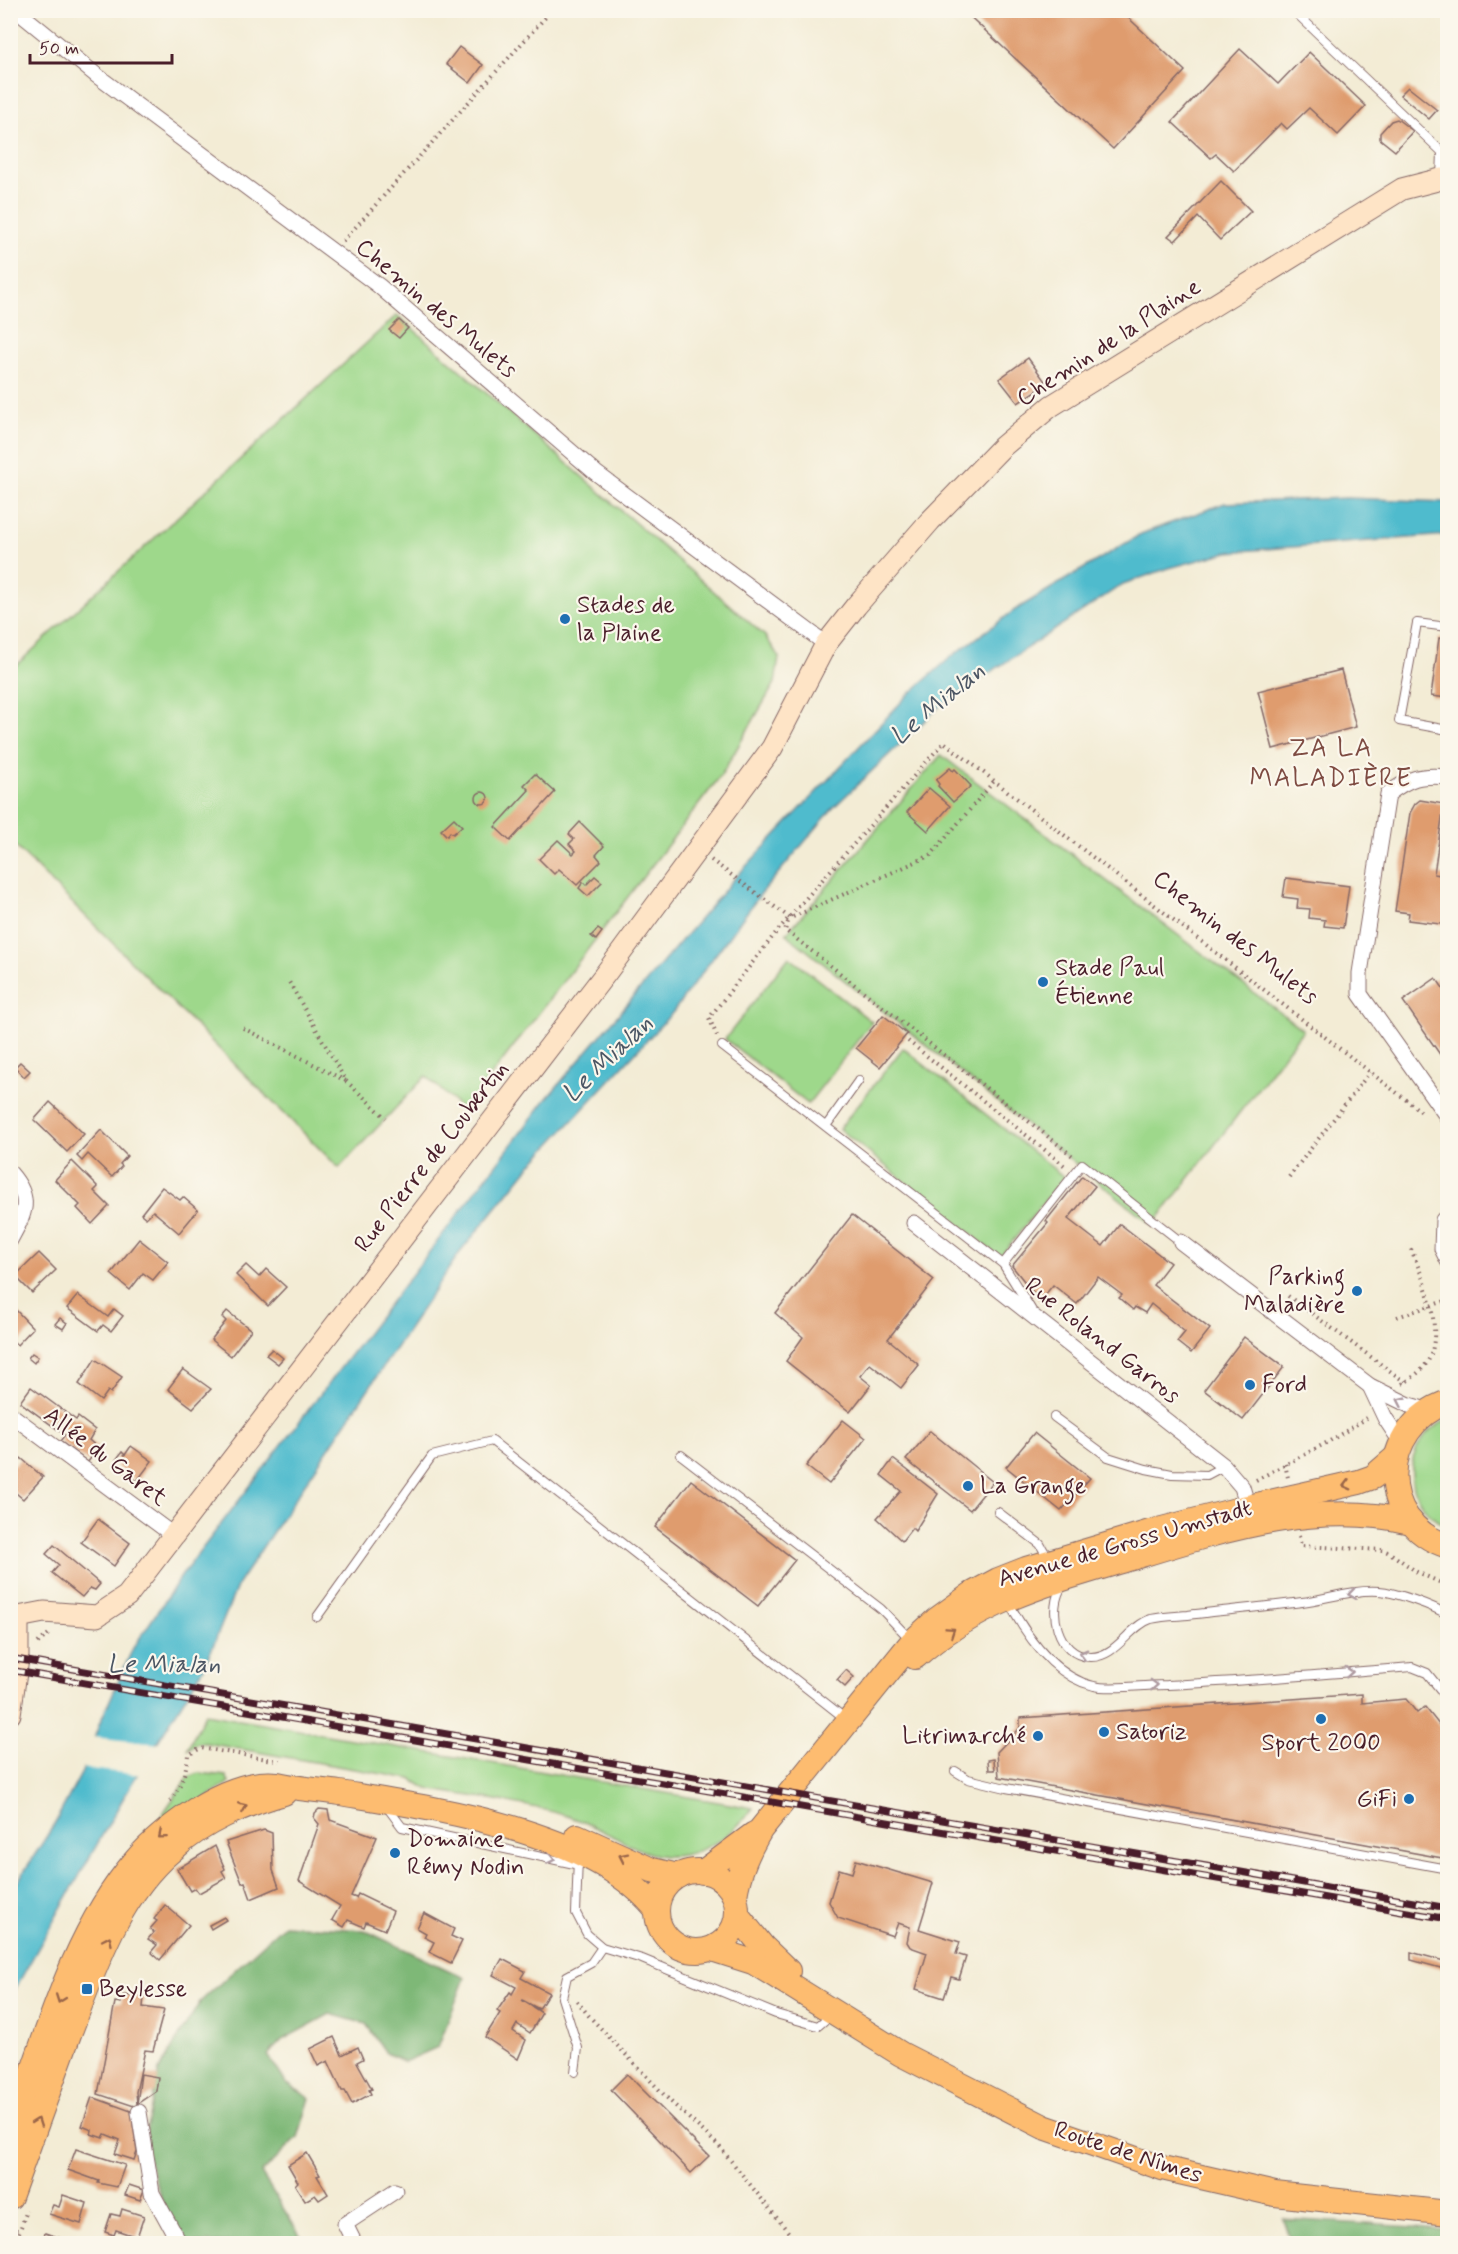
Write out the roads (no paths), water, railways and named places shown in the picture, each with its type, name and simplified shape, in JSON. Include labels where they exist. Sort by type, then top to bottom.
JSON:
[{"type":"main road","name":"Avenue de Gross Umstadt","points":[[736,1906],[738,1875],[744,1858],[761,1829],[853,1714],[917,1647],[979,1612],[1002,1589],[1051,1562],[1150,1532],[1245,1497],[1359,1482],[1373,1477],[1398,1449],[1420,1417],[1440,1405]]},
{"type":"main road","points":[[1398,1449],[1394,1474],[1401,1508],[1424,1534],[1448,1546]]},
{"type":"main road","name":"Avenue de Gross Umstadt","points":[[1002,1589],[1069,1577],[1186,1541],[1256,1523],[1336,1514],[1371,1515],[1411,1522]]},
{"type":"main road","points":[[10,2137],[66,1982],[106,1901],[137,1858],[155,1840],[179,1820],[208,1801],[240,1789],[269,1783],[475,1817],[510,1819],[547,1826],[585,1839],[652,1870],[678,1876]]},
{"type":"main road","points":[[10,2197],[87,1989],[110,1935],[137,1888],[170,1851],[192,1833],[250,1804],[298,1789]]},
{"type":"main road","points":[[475,1817],[544,1838],[578,1859],[632,1884],[657,1910],[662,1931],[677,1946],[698,1952],[712,1949],[729,1936],[736,1906],[725,1882],[711,1874],[690,1872],[671,1881],[661,1894],[657,1910]]},
{"type":"main road","name":"Avenue de Gross Umstadt","points":[[703,1872],[761,1829]]},
{"type":"main road","name":"Route de Nîmes","points":[[736,1906],[776,1960],[835,2012]]},
{"type":"main road","name":"Route de Nîmes","points":[[712,1949],[753,1962],[901,2054],[1044,2127],[1162,2168],[1275,2194],[1448,2213]]},
{"type":"street","name":"Chemin des Mulets","points":[[16,10],[96,75],[379,286],[596,473],[826,644]]},
{"type":"street","name":"Chemin de la Plaine","points":[[826,644],[930,521],[1002,447],[1051,406],[1402,189],[1444,180]]},
{"type":"street","name":"Rue Pierre de Coubertin","points":[[14,1616],[44,1612],[97,1616],[127,1596],[606,973],[772,748],[826,644]]},
{"type":"street","points":[[1448,777],[1435,776],[1407,780],[1388,794],[1359,973],[1360,993],[1448,1118]]},
{"type":"street","points":[[10,1173],[20,1184],[26,1200],[24,1215],[10,1240]]},
{"type":"street","points":[[1448,1224],[1443,1220],[1442,1249],[1448,1261]]},
{"type":"street","name":"Rue Roland Garros","points":[[914,1223],[1224,1466],[1245,1497]]},
{"type":"street","points":[[1181,1242],[1370,1386],[1409,1405],[1423,1409],[1440,1405]]},
{"type":"street","points":[[1370,1386],[1398,1449]]},
{"type":"street","name":"Allée du Garet","points":[[10,1414],[173,1536]]},
{"type":"street","points":[[11,1703],[18,1659],[14,1616]]},
{"type":"street","points":[[139,2112],[152,2193],[180,2244]]},
{"type":"street","points":[[355,2244],[345,2224],[394,2191]]},
{"type":"lane","points":[[1293,10],[1442,152],[1444,180]]},
{"type":"lane","points":[[1448,627],[1417,623],[1399,721],[1448,730]]},
{"type":"lane","points":[[722,1046],[1003,1264],[1037,1318]]},
{"type":"lane","points":[[826,1126],[860,1080]]},
{"type":"lane","points":[[1003,1264],[1082,1164],[1181,1242]]},
{"type":"lane","points":[[1054,1417],[1108,1456],[1146,1469],[1172,1474],[1207,1475],[1224,1466]]},
{"type":"lane","points":[[317,1617],[432,1456],[492,1441],[853,1714]]},
{"type":"lane","points":[[681,1455],[881,1609],[917,1647]]},
{"type":"lane","points":[[998,1512],[1040,1544],[1051,1562]]},
{"type":"lane","points":[[1069,1577],[1058,1596],[1056,1625],[1062,1640],[1071,1651],[1080,1656],[1092,1657],[1104,1654],[1150,1620],[1378,1591],[1448,1615]]},
{"type":"lane","points":[[1002,1589],[1018,1620],[1056,1666],[1072,1677],[1096,1687],[1209,1683],[1412,1668],[1427,1674],[1448,1699]]},
{"type":"lane","points":[[955,1771],[968,1779],[1006,1788],[1448,1869]]},
{"type":"lane","points":[[383,1801],[402,1827],[578,1859],[576,1913],[587,1934],[602,1947],[642,1959],[776,2014],[818,2026],[835,2012]]},
{"type":"lane","points":[[575,2072],[578,2048],[562,1998],[567,1976],[591,1963],[602,1947]]},
{"type":"water","name":"Le Mialan","points":[[1347,498],[1447,502],[1447,535],[1228,552],[1169,568],[1123,584],[940,706],[834,807],[759,896],[673,1012],[529,1167],[458,1255],[238,1584],[205,1666],[132,1783],[11,1996],[11,1892],[52,1828],[82,1772],[99,1725],[133,1648],[182,1575],[547,1098],[734,879],[906,697],[952,656],[1015,610],[1141,534],[1225,503]]},
{"type":"railway","points":[[10,1658],[1448,1908]]},
{"type":"railway","points":[[10,1670],[1448,1919]]},
{"type":"place","name":"Stades de la Plaine","points":[[565,619]]},
{"type":"place","name":"Stade Paul Étienne","points":[[1043,982]]},
{"type":"place","name":"Parking Maladière","points":[[1357,1291]]},
{"type":"place","name":"Ford","points":[[1250,1385]]},
{"type":"place","name":"La Grange","points":[[968,1486]]},
{"type":"place","name":"Sport 2000","points":[[1321,1719]]},
{"type":"place","name":"Satoriz","points":[[1104,1732]]},
{"type":"place","name":"Litrimarché","points":[[1038,1736]]},
{"type":"place","name":"GiFi","points":[[1409,1799]]},
{"type":"place","name":"Domaine Rémy Nodin","points":[[395,1853]]},
{"type":"place","name":"Beylesse","points":[[87,1989]]},
{"type":"district","name":"ZA LA MALADIÈRE","points":[[1331,764]]}]
